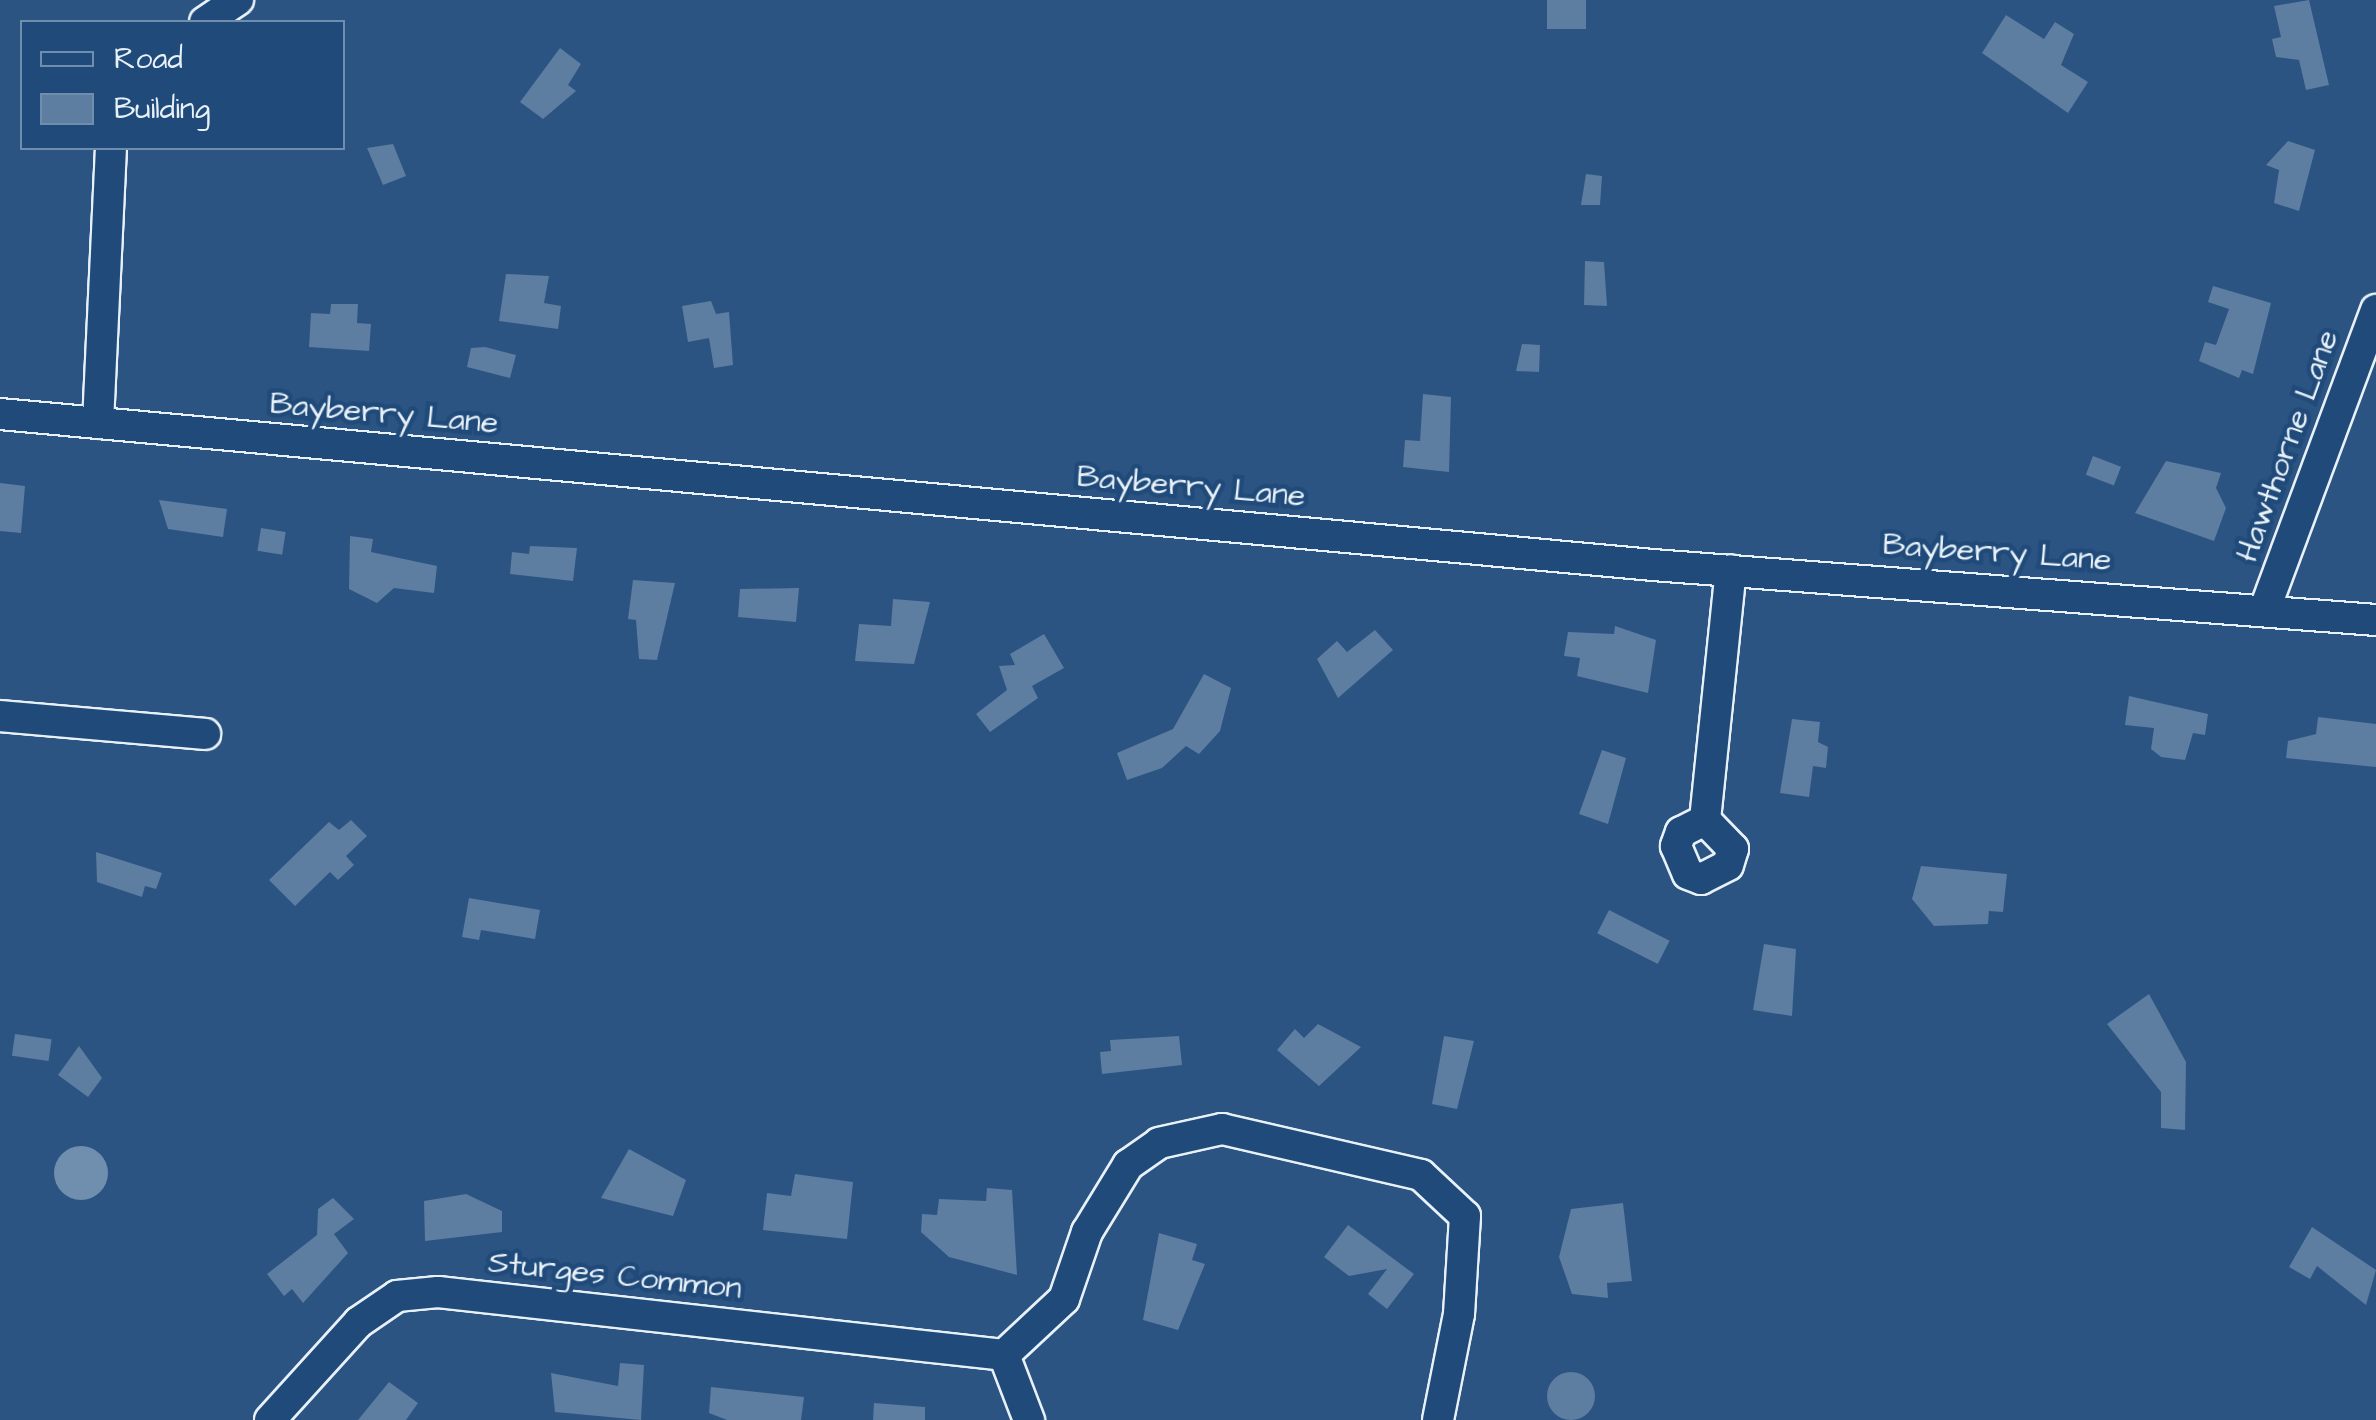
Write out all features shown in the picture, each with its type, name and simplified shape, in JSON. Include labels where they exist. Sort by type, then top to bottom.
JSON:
[{"type":"street","points":[[207,20],[238,0]]},
{"type":"street","points":[[98,424],[111,150]]},
{"type":"street","name":"Hawthorne Lane","points":[[2266,606],[2376,310]]},
{"type":"street","name":"Bayberry Lane","points":[[0,414],[1730,570],[2266,606],[2376,620]]},
{"type":"street","points":[[1705,820],[1730,570]]},
{"type":"street","points":[[0,716],[205,734]]},
{"type":"street","points":[[1029,1420],[1004,1354],[1064,1299],[1087,1232],[1128,1165],[1159,1143],[1222,1129],[1421,1175],[1465,1216],[1460,1314],[1438,1420]]},
{"type":"street","name":"Sturges Common","points":[[270,1420],[359,1322],[396,1296],[438,1292],[1004,1354]]},
{"type":"water","points":[[81,1146],[100,1154],[108,1173],[100,1192],[81,1200],[62,1192],[54,1173],[62,1154]]},
{"type":"building","points":[[1547,0],[1586,0],[1586,29],[1547,29]]},
{"type":"building","points":[[2309,0],[2329,85],[2306,90],[2299,60],[2276,57],[2272,39],[2281,37],[2274,6]]},
{"type":"building","points":[[2006,15],[2044,39],[2055,22],[2074,34],[2061,65],[2088,82],[2068,113],[1982,53]]},
{"type":"building","points":[[560,48],[581,64],[568,85],[576,91],[543,119],[520,102]]},
{"type":"building","points":[[2288,141],[2315,150],[2299,211],[2274,203],[2279,170],[2266,165]]},
{"type":"building","points":[[393,144],[406,176],[383,185],[367,148]]},
{"type":"building","points":[[1586,174],[1602,176],[1600,205],[1581,205]]},
{"type":"building","points":[[1585,261],[1604,262],[1607,306],[1584,305]]},
{"type":"building","points":[[506,274],[549,276],[544,303],[561,306],[558,329],[499,321]]},
{"type":"building","points":[[2213,286],[2271,303],[2253,374],[2242,370],[2239,378],[2199,361],[2205,342],[2216,345],[2229,309],[2208,302]]},
{"type":"building","points":[[711,301],[716,314],[729,312],[733,365],[714,368],[709,338],[688,342],[682,306]]},
{"type":"building","points":[[331,304],[358,304],[357,323],[371,324],[369,351],[309,347],[311,313],[330,314]]},
{"type":"building","points":[[1522,344],[1540,345],[1539,372],[1516,371]]},
{"type":"building","points":[[485,347],[516,355],[510,378],[467,367],[471,348]]},
{"type":"building","points":[[1423,394],[1451,397],[1449,472],[1403,467],[1405,440],[1420,441]]},
{"type":"building","points":[[2093,456],[2121,467],[2114,485],[2086,475]]},
{"type":"building","points":[[2166,461],[2221,473],[2216,488],[2226,508],[2214,541],[2135,513]]},
{"type":"building","points":[[0,483],[25,486],[21,533],[0,531]]},
{"type":"building","points":[[159,500],[227,509],[223,537],[168,529]]},
{"type":"building","points":[[261,528],[286,532],[282,555],[257,551]]},
{"type":"building","points":[[350,536],[373,539],[371,552],[437,566],[434,593],[394,588],[377,603],[349,589]]},
{"type":"building","points":[[530,546],[577,548],[573,581],[510,574],[512,552],[529,554]]},
{"type":"building","points":[[633,580],[675,583],[657,660],[639,659],[636,620],[628,619]]},
{"type":"building","points":[[799,588],[796,622],[738,617],[740,589]]},
{"type":"building","points":[[893,599],[930,602],[914,664],[855,661],[859,624],[891,626]]},
{"type":"building","points":[[1615,626],[1656,640],[1648,693],[1577,676],[1580,658],[1564,656],[1568,632],[1614,634]]},
{"type":"building","points":[[1375,630],[1393,650],[1338,698],[1317,659],[1337,641],[1347,652]]},
{"type":"building","points":[[1044,634],[1064,668],[1032,686],[1038,698],[990,732],[976,714],[1007,690],[999,666],[1015,665],[1010,654]]},
{"type":"building","points":[[1204,674],[1231,688],[1220,731],[1199,754],[1186,746],[1162,768],[1127,780],[1117,753],[1173,729]]},
{"type":"building","points":[[2129,696],[2208,714],[2205,735],[2193,733],[2185,760],[2161,757],[2151,749],[2154,728],[2125,725]]},
{"type":"building","points":[[2318,717],[2376,724],[2376,767],[2286,758],[2288,741],[2316,734]]},
{"type":"building","points":[[1792,719],[1820,722],[1818,742],[1828,747],[1826,768],[1813,766],[1809,797],[1780,793]]},
{"type":"building","points":[[1602,750],[1626,758],[1608,824],[1579,814]]},
{"type":"building","points":[[351,820],[367,836],[346,856],[354,865],[338,880],[330,872],[295,906],[269,880],[329,822],[339,830]]},
{"type":"building","points":[[96,852],[162,873],[156,889],[145,886],[142,897],[97,882]]},
{"type":"building","points":[[1921,866],[2007,874],[2003,912],[1989,911],[1988,924],[1934,926],[1912,899]]},
{"type":"building","points":[[469,898],[540,910],[535,939],[481,930],[479,940],[462,937]]},
{"type":"building","points":[[1609,910],[1670,941],[1658,964],[1597,933]]},
{"type":"building","points":[[1764,944],[1796,949],[1792,1016],[1753,1010]]},
{"type":"building","points":[[2149,994],[2186,1062],[2185,1130],[2161,1128],[2161,1092],[2107,1024]]},
{"type":"building","points":[[1318,1024],[1361,1047],[1319,1086],[1277,1050],[1295,1029],[1304,1038]]},
{"type":"building","points":[[15,1034],[52,1039],[49,1061],[12,1056]]},
{"type":"building","points":[[1179,1036],[1182,1065],[1102,1074],[1100,1052],[1111,1051],[1110,1040]]},
{"type":"building","points":[[1444,1036],[1474,1041],[1457,1109],[1432,1104]]},
{"type":"building","points":[[79,1046],[102,1078],[88,1097],[58,1075]]},
{"type":"building","points":[[629,1149],[686,1180],[673,1216],[601,1198]]},
{"type":"building","points":[[795,1174],[853,1182],[847,1239],[763,1230],[767,1193],[791,1196]]},
{"type":"building","points":[[987,1188],[1012,1190],[1017,1275],[949,1257],[921,1232],[922,1214],[937,1215],[939,1199],[986,1201]]},
{"type":"building","points":[[466,1194],[502,1211],[502,1232],[425,1241],[424,1201]]},
{"type":"building","points":[[333,1198],[354,1219],[334,1234],[348,1253],[303,1303],[292,1289],[284,1296],[267,1274],[317,1235],[318,1209]]},
{"type":"building","points":[[1623,1203],[1632,1281],[1607,1283],[1608,1298],[1572,1294],[1559,1257],[1571,1209]]},
{"type":"building","points":[[1348,1225],[1414,1274],[1387,1309],[1368,1294],[1387,1269],[1349,1276],[1324,1257]]},
{"type":"building","points":[[2312,1227],[2376,1270],[2366,1305],[2317,1266],[2310,1279],[2289,1267]]},
{"type":"building","points":[[1159,1233],[1197,1244],[1192,1260],[1205,1264],[1178,1330],[1143,1320]]},
{"type":"building","points":[[620,1363],[644,1365],[641,1420],[555,1412],[551,1373],[618,1386]]},
{"type":"building","points":[[1571,1372],[1588,1379],[1595,1396],[1588,1413],[1571,1420],[1554,1413],[1547,1396],[1554,1379]]},
{"type":"building","points":[[389,1382],[418,1403],[406,1420],[358,1420]]},
{"type":"building","points":[[711,1387],[804,1397],[801,1420],[727,1420],[709,1413]]},
{"type":"building","points":[[874,1403],[925,1407],[925,1420],[873,1420]]}]
